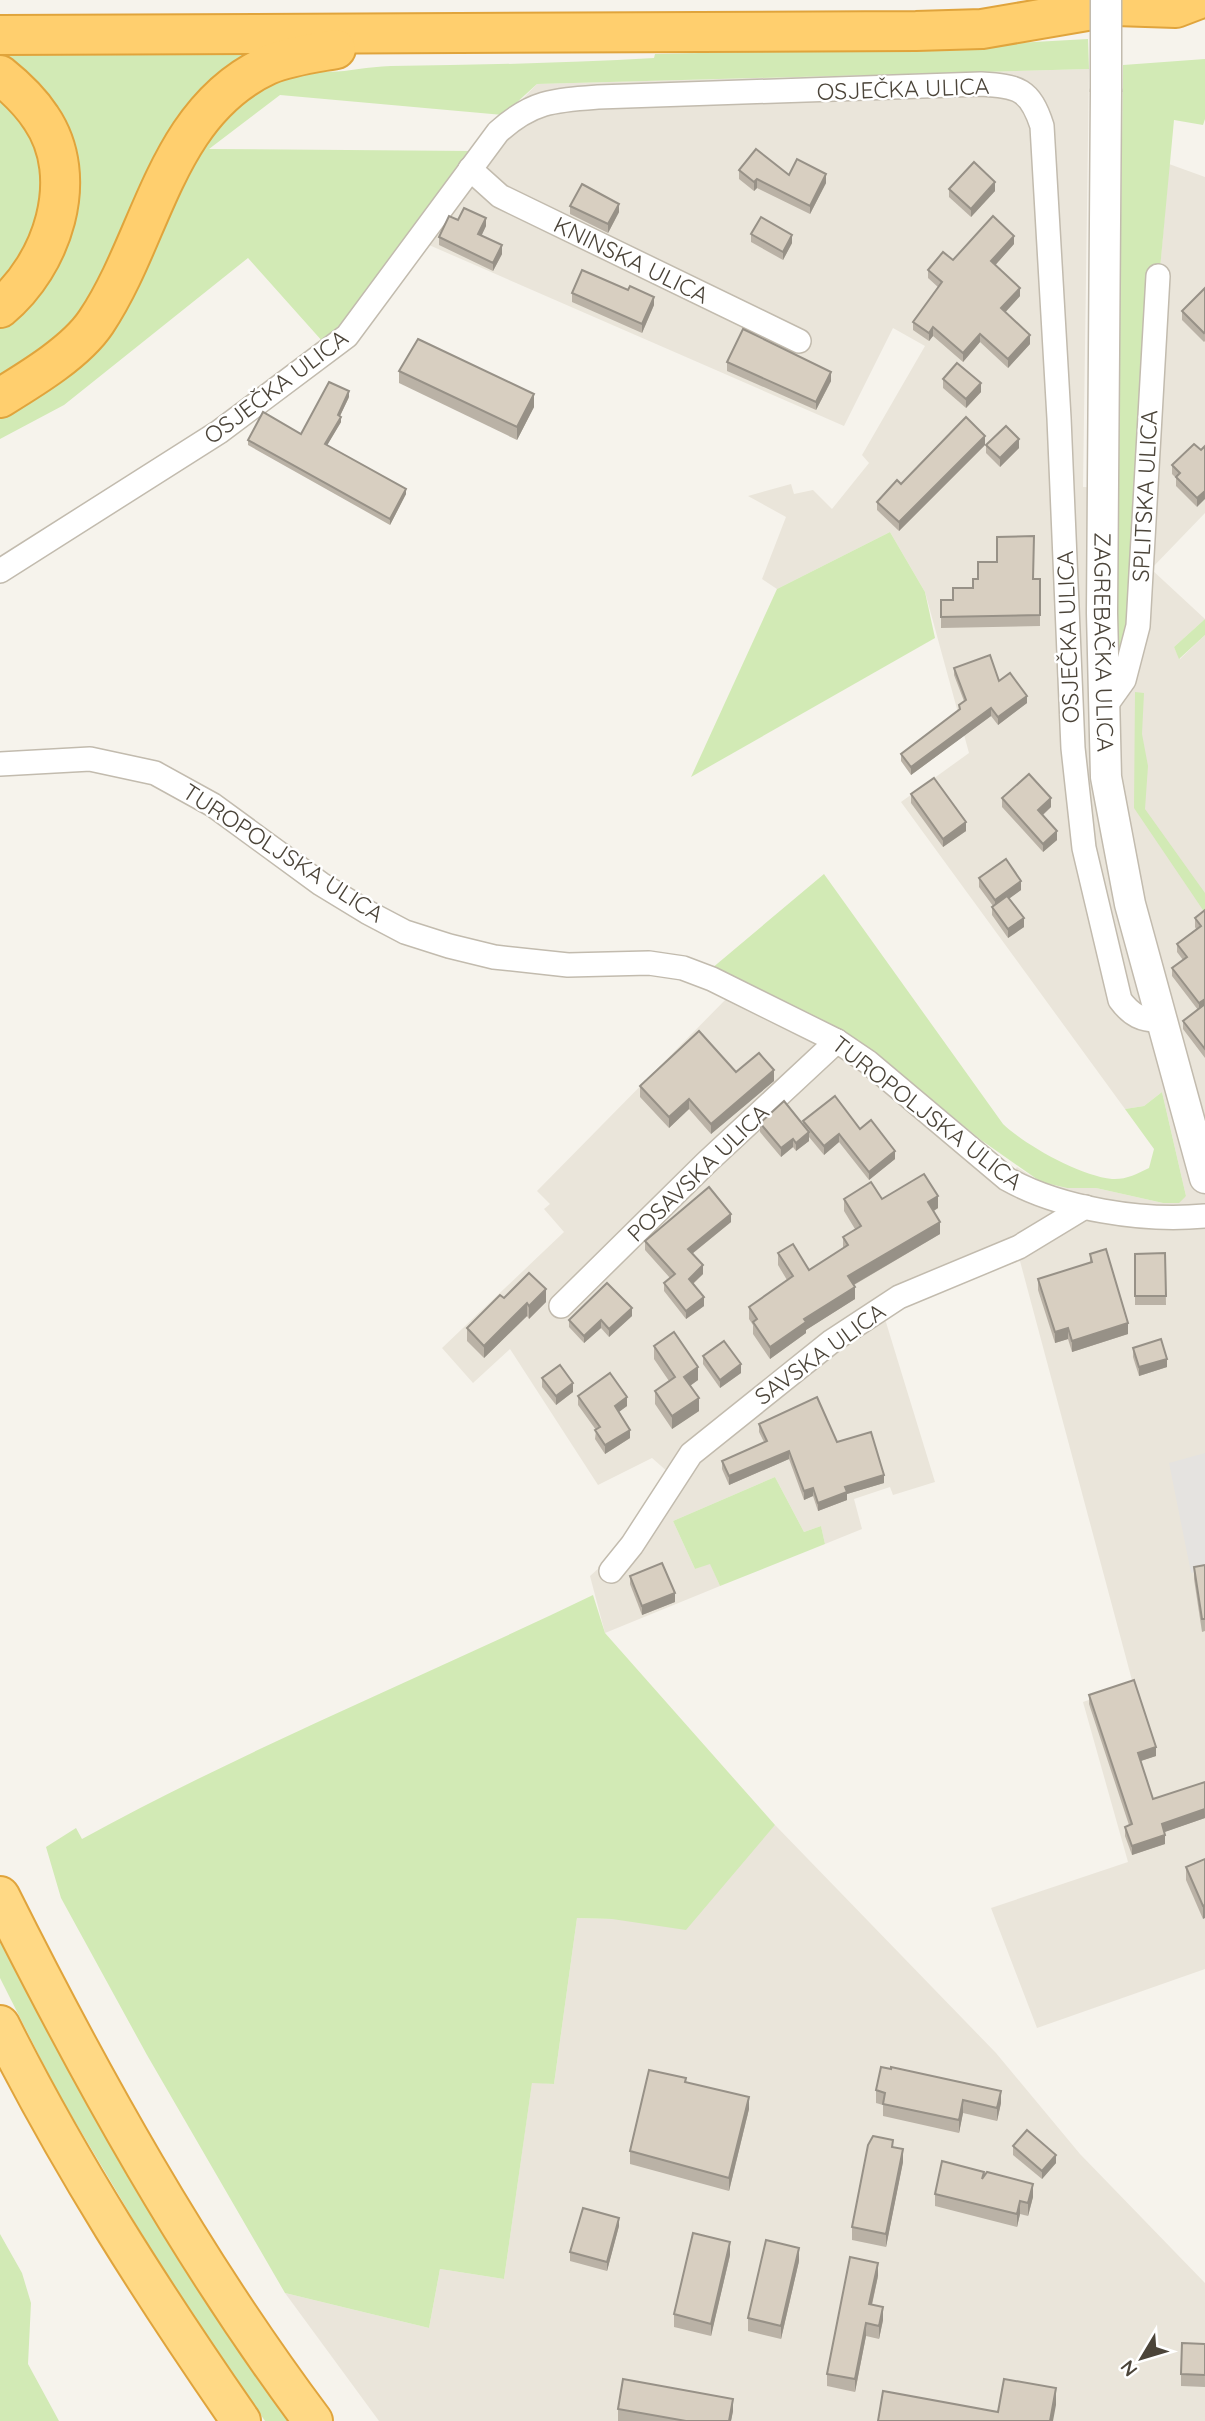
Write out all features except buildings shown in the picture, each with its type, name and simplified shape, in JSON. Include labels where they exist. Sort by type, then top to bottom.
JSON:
[{"type":"highway","points":[[0,35],[982,29],[1116,6],[1176,8],[1197,0]]},
{"type":"highway","points":[[0,398],[35,377],[94,324],[118,283],[169,167],[183,143],[217,101],[238,83],[269,65],[353,45],[371,33]]},
{"type":"highway","points":[[0,75],[19,91],[42,119],[55,149],[60,191],[56,221],[47,248],[26,281],[0,308]]},
{"type":"highway","points":[[0,1896],[70,2037],[168,2204],[271,2364],[313,2421]]},
{"type":"highway","points":[[0,2025],[29,2083],[153,2294],[241,2421]]},
{"type":"street","name":"ZAGREBAČKA ULICA","points":[[1107,0],[1106,777],[1113,826],[1161,1020],[1205,1178]]},
{"type":"street","name":"OSJEČKA ULICA","points":[[0,571],[219,432],[348,335],[370,310],[498,132],[518,114],[536,105],[564,99],[981,85],[1015,88],[1026,94],[1036,109],[1042,126],[1059,418],[1073,748],[1084,848],[1120,1000],[1135,1016],[1147,1021],[1161,1020]]},
{"type":"street","name":"KNINSKA ULICA","points":[[470,169],[500,196],[799,341]]},
{"type":"street","name":"SPLITSKA ULICA","points":[[1104,708],[1124,680],[1138,626],[1158,276]]},
{"type":"street","name":"TUROPOLJSKA ULICA","points":[[0,764],[90,759],[155,773],[213,805],[321,884],[405,932],[494,957],[568,965],[649,963],[683,968],[762,1002],[837,1041],[868,1062],[1007,1179],[1051,1200],[1144,1215],[1205,1216]]},
{"type":"street","name":"POSAVSKA ULICA","points":[[561,1306],[706,1163],[837,1041]]},
{"type":"street","name":"SAVSKA ULICA","points":[[611,1571],[632,1545],[691,1454],[832,1341],[898,1297],[1019,1247],[1085,1207]]},
{"type":"shaded area","points":[[1089,69],[1083,487],[1119,488],[1115,672],[1149,267],[1160,269],[1169,164],[1205,177],[1205,513],[1151,569],[1205,619],[1174,647],[1180,659],[1205,635],[1205,1969],[1037,2028],[991,1908],[1128,1862],[1083,1702],[1133,1684],[1020,1261],[928,1293],[885,1319],[935,1482],[893,1495],[890,1487],[854,1499],[862,1529],[825,1544],[821,1526],[804,1532],[775,1477],[673,1521],[695,1569],[710,1563],[720,1586],[605,1633],[590,1576],[609,1559],[669,1473],[652,1458],[598,1485],[510,1349],[473,1383],[442,1348],[564,1232],[544,1209],[550,1204],[537,1191],[729,996],[809,1036],[869,1076],[1001,1187],[1017,1167],[1041,1182],[1067,1188],[1096,1188],[1163,1203],[1186,1196],[1162,1092],[1144,1106],[1125,1109],[901,802],[969,753],[925,592],[890,532],[777,589],[762,579],[786,517],[748,496],[791,484],[794,494],[813,490],[832,509],[869,463],[862,455],[925,346],[893,328],[844,426],[429,245],[411,233],[472,151],[537,84]]},
{"type":"shaded area","points":[[1205,1453],[1205,1569],[1191,1573],[1169,1463]]},
{"type":"shaded area","points":[[775,1825],[996,2053],[1080,2154],[1205,2283],[1205,2421],[379,2421],[285,2293],[429,2328],[440,2269],[504,2279],[532,2082],[554,2084],[577,1918],[612,1919],[761,1840]]},
{"type":"green space","points":[[1088,39],[1089,69],[537,84],[503,115],[280,95],[209,149],[472,151],[382,274],[323,342],[248,258],[64,405],[0,439],[0,410],[54,379],[182,175],[233,105],[301,68],[336,72],[391,66],[654,58],[655,54],[922,48]]},
{"type":"green space","points":[[0,47],[275,47],[249,64],[79,321],[0,383],[0,321],[70,201],[0,58]]},
{"type":"green space","points":[[1205,59],[1205,119],[1203,125],[1174,120],[1160,269],[1149,268],[1130,626],[1115,675],[1123,65]]},
{"type":"green space","points":[[0,90],[39,147],[45,182],[31,249],[0,288]]},
{"type":"green space","points":[[890,532],[925,592],[935,638],[691,777],[777,589]]},
{"type":"green space","points":[[1205,619],[1205,635],[1179,659],[1174,647]]},
{"type":"green space","points":[[1135,692],[1144,693],[1142,734],[1148,766],[1145,809],[1205,893],[1205,913],[1134,808]]},
{"type":"green space","points":[[824,874],[1003,1124],[1039,1150],[1069,1166],[1099,1177],[1122,1179],[1149,1168],[1154,1149],[1125,1109],[1144,1106],[1162,1092],[1186,1196],[1179,1203],[1163,1203],[1096,1188],[1067,1188],[1041,1182],[981,1140],[874,1052],[837,1028],[711,969]]},
{"type":"green space","points":[[775,1477],[804,1532],[821,1526],[825,1544],[720,1586],[710,1564],[695,1569],[673,1521]]},
{"type":"green space","points":[[593,1595],[605,1633],[775,1825],[686,1930],[612,1919],[577,1918],[554,2084],[532,2083],[504,2279],[440,2269],[429,2328],[285,2293],[147,2055],[61,1898],[46,1847],[76,1828],[82,1839],[272,1743]]},
{"type":"green space","points":[[0,1925],[299,2421],[265,2421],[178,2295],[57,2091],[0,1978]]},
{"type":"green space","points":[[0,2234],[22,2273],[31,2303],[28,2364],[59,2421],[0,2421]]}]
